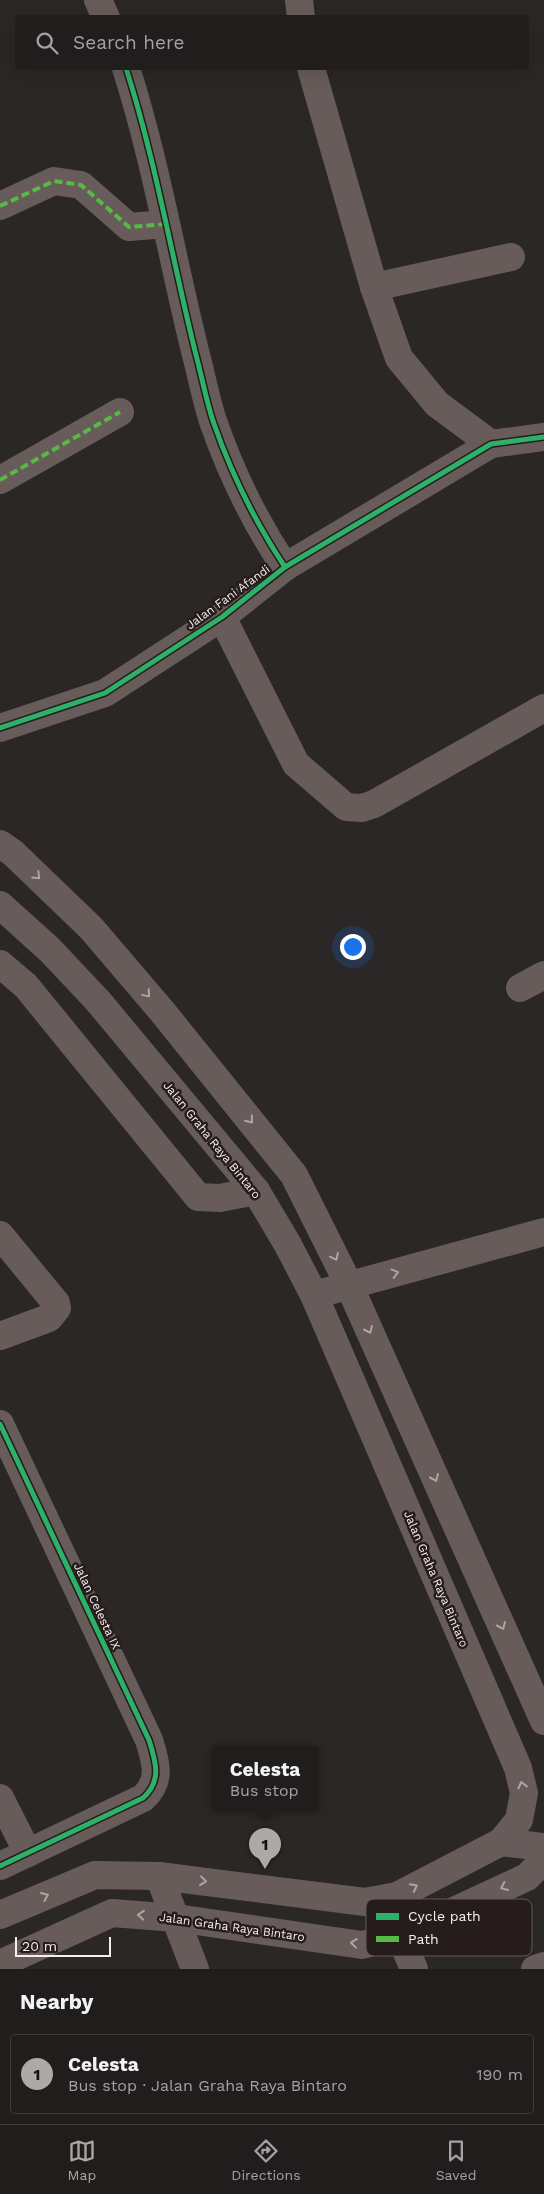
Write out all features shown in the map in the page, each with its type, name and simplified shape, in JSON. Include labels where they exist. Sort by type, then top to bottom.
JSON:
[{"type":"main road","points":[[0,844],[91,928],[161,1010],[294,1175],[349,1285],[544,1720]]},
{"type":"main road","name":"Jalan Graha Raya Bintaro","points":[[0,905],[50,950],[98,1001],[256,1192],[288,1245],[314,1295],[518,1768],[524,1794],[519,1820],[501,1842],[397,1896],[382,1899]]},
{"type":"main road","name":"Jalan Graha Raya Bintaro","points":[[478,1899],[527,1876],[544,1860]]},
{"type":"main road","name":"Jalan Graha Raya Bintaro","points":[[0,1915],[95,1875],[159,1876],[366,1902]]},
{"type":"main road","name":"Jalan Graha Raya Bintaro","points":[[0,1964],[112,1913],[176,1918],[366,1943]]},
{"type":"street","points":[[98,0],[105,15]]},
{"type":"street","points":[[299,0],[301,15]]},
{"type":"street","points":[[127,70],[148,145],[213,421],[242,494],[260,529],[285,567]]},
{"type":"street","points":[[312,70],[374,287],[399,358],[437,404],[491,444]]},
{"type":"street","points":[[0,206],[54,181],[81,185],[129,227],[166,224]]},
{"type":"street","points":[[374,287],[512,258]]},
{"type":"street","points":[[0,480],[120,412]]},
{"type":"street","name":"Jalan Fani Afandi","points":[[0,728],[105,693],[222,617],[285,567],[491,444],[544,437]]},
{"type":"street","points":[[222,617],[296,764],[346,807],[362,808],[374,804],[544,708]]},
{"type":"street","points":[[0,964],[26,986],[198,1197],[220,1198],[256,1192]]},
{"type":"street","points":[[520,988],[544,976]]},
{"type":"street","points":[[314,1295],[544,1232]]},
{"type":"street","points":[[0,1235],[56,1303],[56,1312],[49,1318],[0,1336]]},
{"type":"street","name":"Jalan Celesta IX","points":[[0,1424],[149,1740],[156,1764],[152,1790],[143,1798],[28,1852]]},
{"type":"street","points":[[0,1798],[28,1852],[0,1866]]},
{"type":"street","points":[[501,1842],[544,1847]]},
{"type":"street","points":[[159,1876],[195,1969]]},
{"type":"street","points":[[408,1956],[414,1969]]},
{"type":"street","points":[[535,1969],[544,1966]]},
{"type":"marked path","points":[[0,206],[54,181],[81,185],[129,227],[166,224]]},
{"type":"marked path","points":[[0,480],[120,412]]},
{"type":"cycle path","points":[[127,70],[146,139],[187,319],[213,421],[245,497],[285,567]]},
{"type":"cycle path","points":[[0,728],[105,693],[222,617],[285,567],[491,444],[544,437]]},
{"type":"cycle path","points":[[0,1424],[149,1740],[156,1771],[153,1785],[143,1798],[0,1866]]},
{"type":"place","name":"Celesta","points":[[265,1869]]}]
